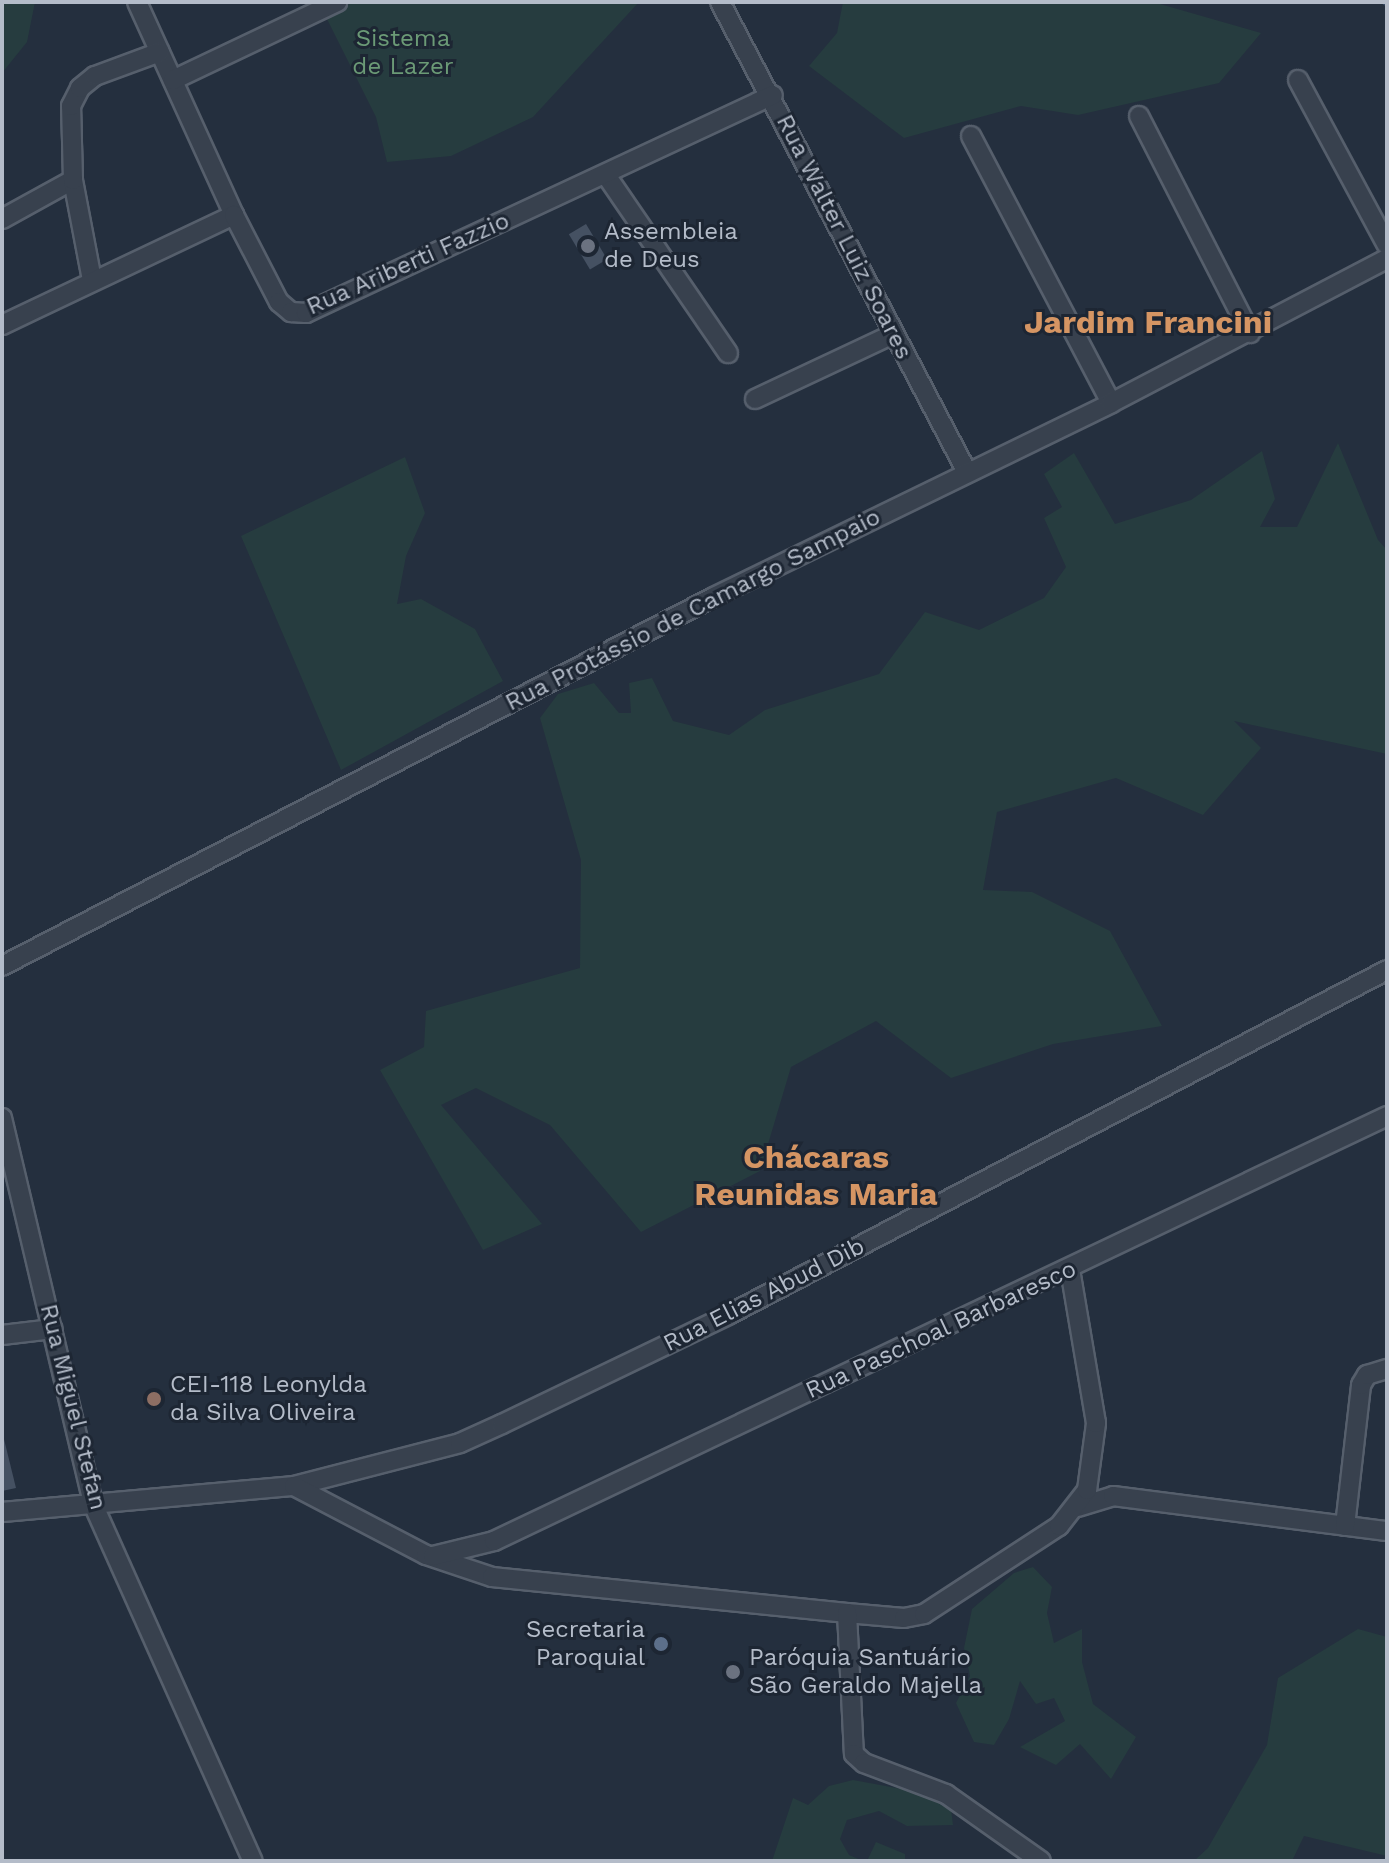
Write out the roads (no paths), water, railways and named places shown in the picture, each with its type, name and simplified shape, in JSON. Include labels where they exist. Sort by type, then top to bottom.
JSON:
[{"type":"street","name":"Rua Ariberti Fazzio","points":[[137,2],[234,215],[279,302],[291,312],[306,313],[773,95]]},
{"type":"street","points":[[173,80],[337,2]]},
{"type":"street","name":"Rua Walter Luiz Soares","points":[[720,2],[773,95],[891,335],[967,472]]},
{"type":"street","points":[[92,280],[73,180],[71,106],[80,88],[95,76],[160,52]]},
{"type":"street","points":[[1298,80],[1387,245]]},
{"type":"street","points":[[1139,116],[1250,333]]},
{"type":"street","points":[[971,136],[1111,403]]},
{"type":"street","points":[[606,175],[728,353]]},
{"type":"street","points":[[2,219],[73,180]]},
{"type":"street","points":[[2,325],[234,215]]},
{"type":"street","name":"Rua Protássio de Camargo Sampaio","points":[[2,966],[714,597],[1384,267]]},
{"type":"street","points":[[755,399],[891,335]]},
{"type":"street","name":"Rua Elias Abud Dib","points":[[2,1512],[294,1486],[460,1443],[728,1315],[1387,970]]},
{"type":"street","name":"Rua Paschoal Barbaresco","points":[[426,1555],[448,1556],[494,1541],[1387,1116]]},
{"type":"street","name":"Rua Miguel Stefan","points":[[2,1118],[6,1151],[53,1329],[93,1504],[253,1861]]},
{"type":"street","points":[[1070,1269],[1096,1423],[1089,1483],[1077,1508]]},
{"type":"street","points":[[2,1335],[53,1329]]},
{"type":"street","points":[[1345,1526],[1361,1385],[1367,1375],[1387,1369]]},
{"type":"street","points":[[1089,1483],[1128,1498]]},
{"type":"street","points":[[294,1486],[426,1555],[492,1577],[904,1618],[924,1614],[1059,1526],[1077,1508],[1098,1497],[1128,1498],[1387,1531]]},
{"type":"street","points":[[492,1577],[487,1558],[494,1541]]},
{"type":"street","points":[[847,1613],[854,1754],[864,1763],[946,1794],[1040,1861]]},
{"type":"place","name":"Assembleia de Deus","points":[[588,246]]},
{"type":"place","name":"CEI-118 Leonylda da Silva Oliveira","points":[[154,1399]]},
{"type":"place","name":"Secretaria Paroquial","points":[[661,1644]]},
{"type":"place","name":"Paróquia Santuário São Geraldo Majella","points":[[733,1672]]},
{"type":"district","name":"Jardim Francini","points":[[1148,322]]},
{"type":"district","name":"Chácaras Reunidas Maria","points":[[816,1176]]},
{"type":"park label","name":"Sistema de Lazer","points":[[403,53]]}]
